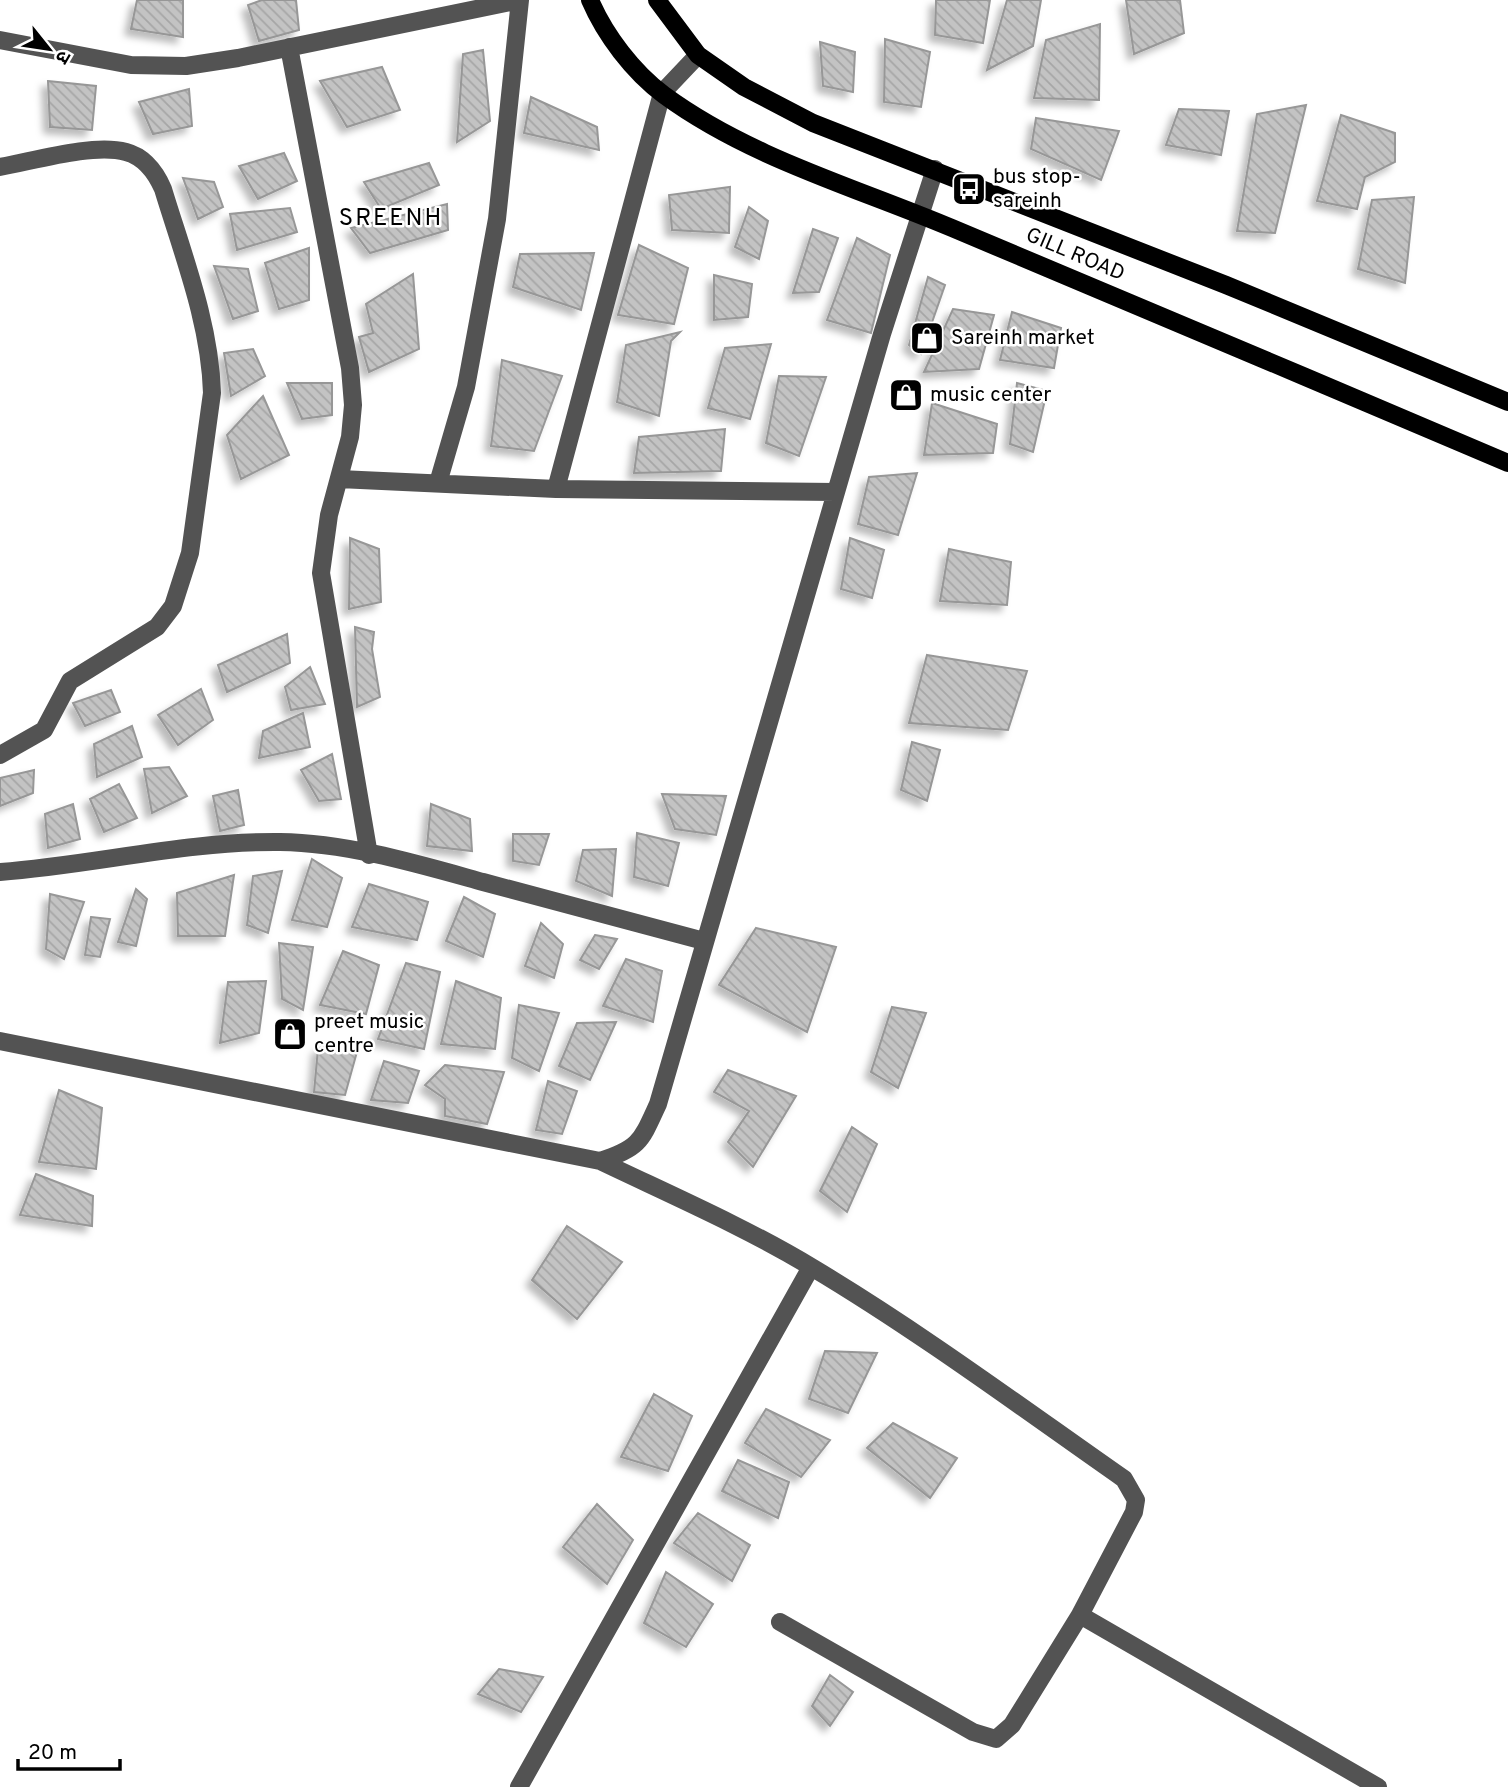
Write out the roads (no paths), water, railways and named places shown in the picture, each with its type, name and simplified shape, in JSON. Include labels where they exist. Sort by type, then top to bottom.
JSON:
[{"type":"main road","name":"GILL ROAD","points":[[590,0],[597,16],[631,63],[662,93],[707,123],[770,155],[918,213],[1508,463]]},
{"type":"main road","points":[[657,0],[698,55],[744,87],[813,123],[935,169],[1508,402]]},
{"type":"street","points":[[0,40],[131,65],[186,66],[520,0],[498,219],[466,387],[438,483]]},
{"type":"street","points":[[289,47],[350,368],[351,426],[324,544],[323,599],[369,855]]},
{"type":"street","points":[[556,489],[662,93],[698,55]]},
{"type":"street","points":[[0,167],[102,150],[126,152],[144,161],[157,175],[163,189],[195,294],[212,368],[212,393],[190,553],[173,606],[157,626],[70,681],[44,730],[0,755]]},
{"type":"street","points":[[600,1161],[630,1152],[645,1133],[658,1104],[918,213],[935,169]]},
{"type":"street","points":[[339,480],[556,489],[836,492]]},
{"type":"street","points":[[0,872],[152,851],[282,842],[423,866],[704,941]]},
{"type":"street","points":[[0,1041],[600,1161],[720,1218],[811,1266],[877,1307],[1090,1455],[1124,1479],[1133,1490],[1134,1512],[1080,1615],[1012,1725],[996,1739],[973,1732],[780,1622]]},
{"type":"street","points":[[519,1787],[811,1266]]},
{"type":"street","points":[[1080,1615],[1378,1787]]},
{"type":"place","name":"bus stop- sareinh","points":[[969,189]]},
{"type":"place","name":"Sareinh market","points":[[927,338]]},
{"type":"place","name":"music center","points":[[906,395]]},
{"type":"place","name":"preet music centre","points":[[290,1034]]},
{"type":"district","name":"SREENH","points":[[391,219]]}]
